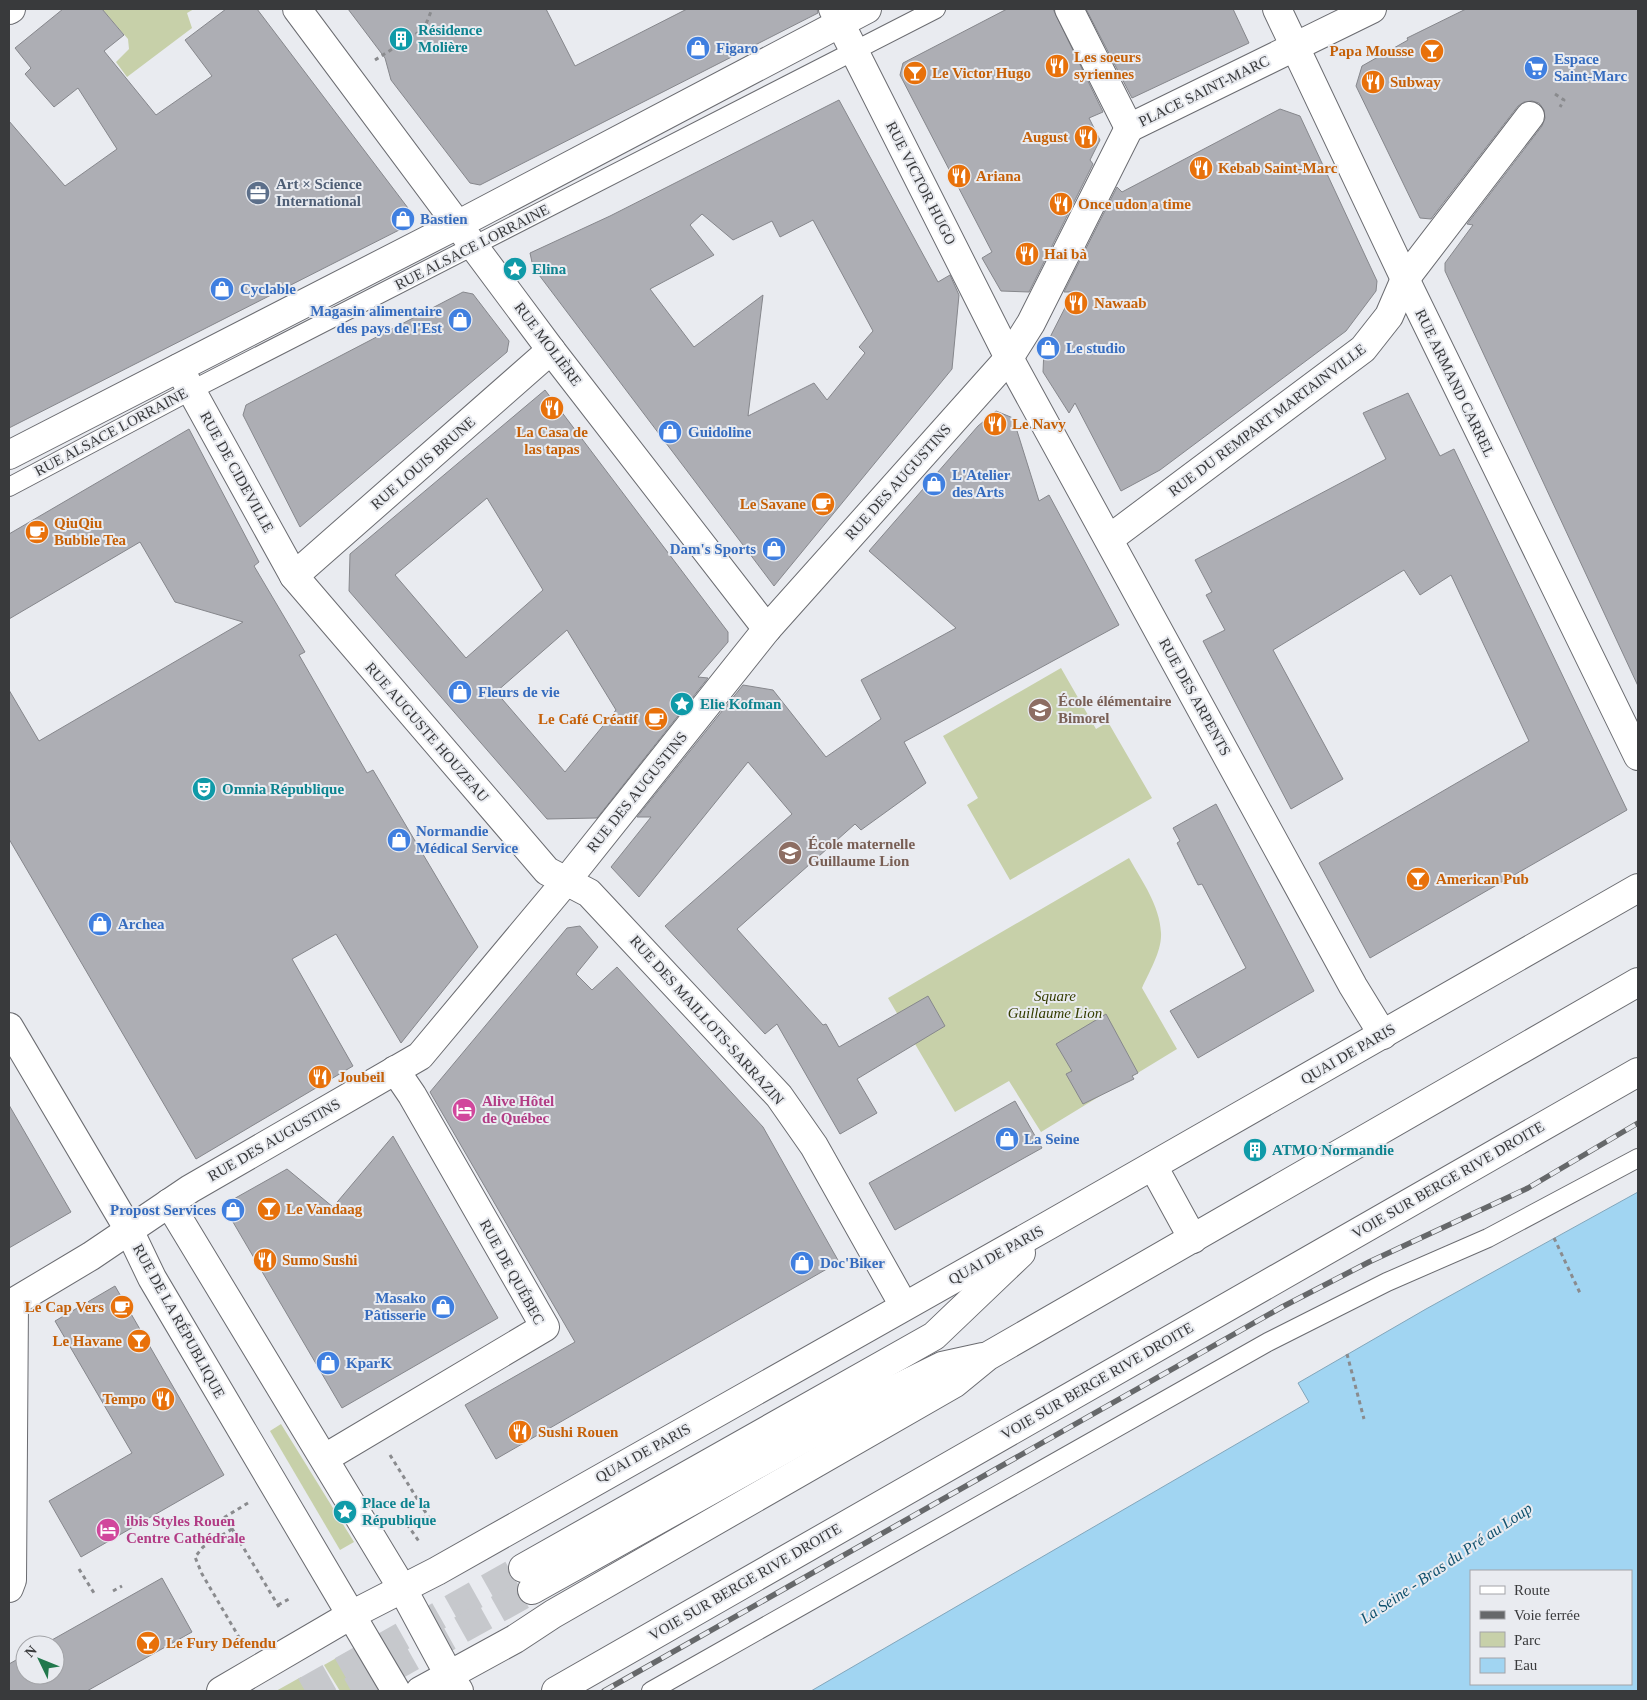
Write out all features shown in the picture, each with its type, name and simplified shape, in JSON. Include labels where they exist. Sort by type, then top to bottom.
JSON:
[{"type":"street","name":"RUE MOLIÈRE","points":[[298,9],[551,350],[767,628]]},
{"type":"street","name":"RUE ALSACE LORRAINE","points":[[9,455],[185,379],[459,224],[837,16],[867,9]]},
{"type":"street","name":"PLACE SAINT-MARC","points":[[1069,9],[1128,128],[1372,9]]},
{"type":"street","name":"RUE ARMAND CARREL","points":[[1277,9],[1404,279],[1638,756]]},
{"type":"street","name":"RUE VICTOR HUGO","points":[[837,16],[1010,358]]},
{"type":"street","name":"RUE DU REMPART MARTAINVILLE","points":[[1109,539],[1363,349],[1389,316],[1404,279],[1530,116]]},
{"type":"street","name":"RUE DES AUGUSTINS","points":[[13,1309],[169,1203],[420,1056],[567,880],[767,628],[1010,358],[1031,323],[1128,128]]},
{"type":"street","name":"RUE LOUIS BRUNE","points":[[294,576],[551,350]]},
{"type":"street","name":"RUE DES ARPENTS","points":[[1010,358],[1353,986],[1383,1035]]},
{"type":"street","name":"RUE DE CIDEVILLE","points":[[185,379],[294,576]]},
{"type":"street","name":"RUE AUGUSTE HOUZEAU","points":[[294,576],[547,871],[567,880]]},
{"type":"street","name":"RUE DES MAILLOTS-SARRAZIN","points":[[567,880],[589,893],[601,904],[780,1096],[814,1146],[904,1306]]},
{"type":"street","name":"QUAI DE PARIS","points":[[221,1691],[351,1615],[437,1571],[904,1306],[1049,1226],[1638,888]]},
{"type":"street","points":[[420,1691],[454,1683],[515,1638],[553,1614],[955,1383],[988,1356],[1638,982]]},
{"type":"street","name":"RUE DE LA RÉPUBLIQUE","points":[[9,1027],[129,1230],[152,1278],[396,1691]]},
{"type":"street","name":"RUE DE QUÉBEC","points":[[379,1438],[545,1327],[408,1088],[395,1070]]},
{"type":"street","name":"VOIE SUR BERGE RIVE DROITE","points":[[556,1691],[1638,1072]]},
{"type":"street","points":[[1152,1166],[1193,1239]]},
{"type":"street","points":[[169,1203],[402,1588],[454,1683]]},
{"type":"street","points":[[988,1356],[942,1366],[528,1579],[934,1336],[1049,1226]]},
{"type":"street","points":[[10,1583],[13,1309]]},
{"type":"street","points":[[324,1458],[379,1438]]},
{"type":"lane","name":"RUE ALSACE LORRAINE","points":[[9,487],[185,379],[475,246],[936,9]]},
{"type":"lane","points":[[651,1691],[1268,1342],[1387,1282],[1488,1238],[1638,1158]]},
{"type":"path","points":[[346,74],[384,56],[424,29],[432,9]]},
{"type":"path","points":[[1554,1238],[1580,1293]]},
{"type":"path","points":[[1348,1354],[1364,1419]]},
{"type":"path","points":[[379,1438],[431,1521]]},
{"type":"path","points":[[256,1498],[225,1516],[279,1606],[289,1599]]},
{"type":"path","points":[[422,1519],[428,1515]]},
{"type":"path","points":[[407,1524],[422,1546]]},
{"type":"path","points":[[232,1529],[202,1547],[195,1557],[202,1574],[240,1638]]},
{"type":"path","points":[[79,1569],[94,1593]]},
{"type":"path","points":[[113,1591],[122,1586]]},
{"type":"green space","points":[[102,9],[194,9],[187,13],[192,28],[127,77],[116,62],[129,49],[128,39]]},
{"type":"green space","points":[[1061,668],[1096,729],[1108,722],[1152,798],[1010,880],[967,805],[978,798],[943,736]]},
{"type":"green space","name":"Square Guillaume Lion","points":[[1129,858],[1154,903],[1161,933],[1157,954],[1142,988],[1177,1049],[1041,1132],[1009,1081],[955,1112],[888,998]]},
{"type":"green space","points":[[281,1424],[354,1542],[340,1550],[270,1431]]},
{"type":"green space","points":[[347,1652],[352,1653],[374,1691],[340,1691],[324,1665]]},
{"type":"green space","points":[[301,1677],[309,1691],[276,1691]]},
{"type":"water","name":"La Seine - Bras du Pré au Loup","points":[[1638,1192],[1638,1691],[811,1691],[1309,1402],[1298,1383],[1426,1309]]},
{"type":"building","points":[[63,9],[102,9],[124,35],[104,51],[156,115],[212,76],[185,40],[226,9],[257,9],[411,212],[407,226],[9,428],[9,121],[65,186],[117,149],[78,88],[54,107],[25,74],[31,68],[15,48]]},
{"type":"building","points":[[348,9],[546,9],[575,66],[687,9],[817,9],[818,13],[480,185],[470,183],[391,80],[385,58]]},
{"type":"building","points":[[1007,9],[1053,9],[1103,112],[1089,118],[1100,140],[1090,160],[1093,164],[1029,292],[1001,291],[982,258],[992,252],[900,75],[903,63]]},
{"type":"building","points":[[1086,9],[1233,9],[1249,43],[1132,98]]},
{"type":"building","points":[[1466,9],[1638,9],[1638,686],[1445,271],[1445,263],[1473,225],[1467,224],[1542,126],[1545,118],[1544,110],[1539,103],[1532,101],[1524,102],[1518,106],[1431,219],[1420,218],[1356,86],[1362,66],[1408,40],[1407,38]]},
{"type":"building","points":[[839,100],[938,282],[950,275],[959,295],[952,369],[774,586],[533,267],[530,253],[610,216]],"holes":[[[702,214],[733,240],[772,221],[780,237],[813,220],[873,331],[859,347],[865,353],[827,400],[814,383],[748,416],[763,295],[694,347],[650,289],[714,255],[690,225]]]},
{"type":"building","points":[[1280,109],[1300,116],[1377,281],[1376,291],[1346,331],[1160,470],[1121,491],[1075,403],[1069,413],[1043,372],[1044,349],[1073,292],[1064,292],[1117,187],[1122,192]]},
{"type":"building","points":[[463,292],[473,294],[509,341],[507,352],[300,527],[243,415],[246,405]]},
{"type":"building","points":[[545,390],[728,632],[728,642],[698,677],[708,678],[597,818],[547,819],[349,591],[350,554]],"holes":[[[487,498],[543,590],[466,658],[395,575]],[[567,630],[616,710],[565,772],[496,692]]]},
{"type":"building","points":[[1408,393],[1440,456],[1454,449],[1627,810],[1370,958],[1319,863],[1529,741],[1451,575],[1420,595],[1404,570],[1273,650],[1343,779],[1291,809],[1203,641],[1225,630],[1206,595],[1212,592],[1195,560],[1386,459],[1363,413]]},
{"type":"building","points":[[996,411],[1013,418],[1039,501],[1049,495],[1119,625],[904,742],[926,783],[861,830],[855,824],[737,929],[823,1025],[826,1024],[839,1047],[928,996],[945,1026],[857,1079],[877,1113],[840,1134],[777,1024],[765,1034],[665,926],[792,814],[748,762],[639,897],[611,867],[651,817],[637,817],[743,685],[773,690],[826,757],[881,719],[861,680],[956,628],[869,551],[978,426]]},
{"type":"building","points":[[189,429],[259,562],[254,566],[305,652],[299,655],[367,773],[373,770],[478,947],[401,1043],[336,934],[292,959],[353,1066],[196,1159],[9,839],[9,690],[39,741],[243,622],[175,602],[140,542],[9,619],[9,534]]},
{"type":"building","points":[[1216,804],[1314,991],[1198,1058],[1170,1011],[1246,968],[1202,884],[1198,885],[1177,843],[1180,841],[1173,828]]},
{"type":"building","points":[[580,926],[598,947],[576,974],[592,990],[617,967],[763,1127],[839,1262],[496,1459],[465,1405],[575,1342],[430,1092],[567,928]]},
{"type":"building","points":[[1106,1014],[1138,1073],[1132,1076],[1134,1079],[1083,1104],[1066,1074],[1072,1071],[1056,1044]]},
{"type":"building","points":[[1015,1101],[1042,1148],[895,1230],[869,1183]]},
{"type":"building","points":[[9,1105],[71,1212],[9,1248]]},
{"type":"building","points":[[393,1136],[498,1318],[342,1408],[223,1205],[287,1169],[333,1207]]},
{"type":"building","points":[[115,1286],[224,1475],[81,1557],[49,1501],[132,1453],[55,1321]]},
{"type":"building","points":[[162,1578],[192,1632],[87,1691],[9,1691],[9,1664],[15,1661],[15,1685],[65,1685],[65,1635],[61,1635]]},
{"type":"tunnel","points":[[305,1691],[523,1568]]},
{"type":"tunnel","points":[[351,1691],[532,1590]]},
{"type":"railway","points":[[604,1691],[1282,1307],[1369,1262],[1528,1188],[1638,1123]]},
{"type":"place","name":"Résidence Molière","points":[[401,39]]},
{"type":"place","name":"Figaro","points":[[698,48]]},
{"type":"place","name":"Papa Mousse","points":[[1432,51]]},
{"type":"place","name":"Les soeurs syriennes","points":[[1057,66]]},
{"type":"place","name":"Espace Saint-Marc","points":[[1536,68]]},
{"type":"place","name":"Le Victor Hugo","points":[[915,73]]},
{"type":"place","name":"Subway","points":[[1373,82]]},
{"type":"place","name":"August","points":[[1086,137]]},
{"type":"place","name":"Kebab Saint-Marc","points":[[1201,168]]},
{"type":"place","name":"Ariana","points":[[959,176]]},
{"type":"place","name":"Art × Science International","points":[[258,193]]},
{"type":"place","name":"Once udon a time","points":[[1061,204]]},
{"type":"place","name":"Bastien","points":[[403,219]]},
{"type":"place","name":"Hai bà","points":[[1027,254]]},
{"type":"place","name":"Elina","points":[[515,269]]},
{"type":"place","name":"Cyclable","points":[[222,289]]},
{"type":"place","name":"Nawaab","points":[[1076,303]]},
{"type":"place","name":"Magasin alimentaire des pays de l'Est","points":[[460,320]]},
{"type":"place","name":"Le studio","points":[[1048,348]]},
{"type":"place","name":"La Casa de las tapas","points":[[552,408]]},
{"type":"place","name":"Le Navy","points":[[995,424]]},
{"type":"place","name":"Guidoline","points":[[670,432]]},
{"type":"place","name":"L'Atelier des Arts","points":[[934,484]]},
{"type":"place","name":"Le Savane","points":[[823,504]]},
{"type":"place","name":"QiuQiu Bubble Tea","points":[[37,532]]},
{"type":"place","name":"Dam's Sports","points":[[774,549]]},
{"type":"place","name":"Fleurs de vie","points":[[460,692]]},
{"type":"place","name":"Elie Kofman","points":[[682,704]]},
{"type":"place","name":"École élémentaire Bimorel","points":[[1040,710]]},
{"type":"place","name":"Le Café Créatif","points":[[656,719]]},
{"type":"place","name":"Omnia République","points":[[204,789]]},
{"type":"place","name":"Normandie Médical Service","points":[[399,840]]},
{"type":"place","name":"École maternelle Guillaume Lion","points":[[790,853]]},
{"type":"place","name":"American Pub","points":[[1418,879]]},
{"type":"place","name":"Archea","points":[[100,924]]},
{"type":"place","name":"Joubeil","points":[[320,1077]]},
{"type":"place","name":"Alive Hôtel de Québec","points":[[464,1110]]},
{"type":"place","name":"La Seine","points":[[1007,1139]]},
{"type":"place","name":"ATMO Normandie","points":[[1255,1150]]},
{"type":"place","name":"Le Vandaag","points":[[269,1209]]},
{"type":"place","name":"Propost Services","points":[[233,1210]]},
{"type":"place","name":"Sumo Sushi","points":[[265,1260]]},
{"type":"place","name":"Doc'Biker","points":[[802,1263]]},
{"type":"place","name":"Le Cap Vers","points":[[122,1307]]},
{"type":"place","name":"Masako Pâtisserie","points":[[443,1307]]},
{"type":"place","name":"Le Havane","points":[[139,1341]]},
{"type":"place","name":"KparK","points":[[328,1363]]},
{"type":"place","name":"Tempo","points":[[163,1399]]},
{"type":"place","name":"Sushi Rouen","points":[[520,1432]]},
{"type":"place","name":"Place de la République","points":[[345,1512]]},
{"type":"place","name":"ibis Styles Rouen Centre Cathédrale","points":[[108,1530]]},
{"type":"place","name":"Le Fury Défendu","points":[[148,1643]]}]
